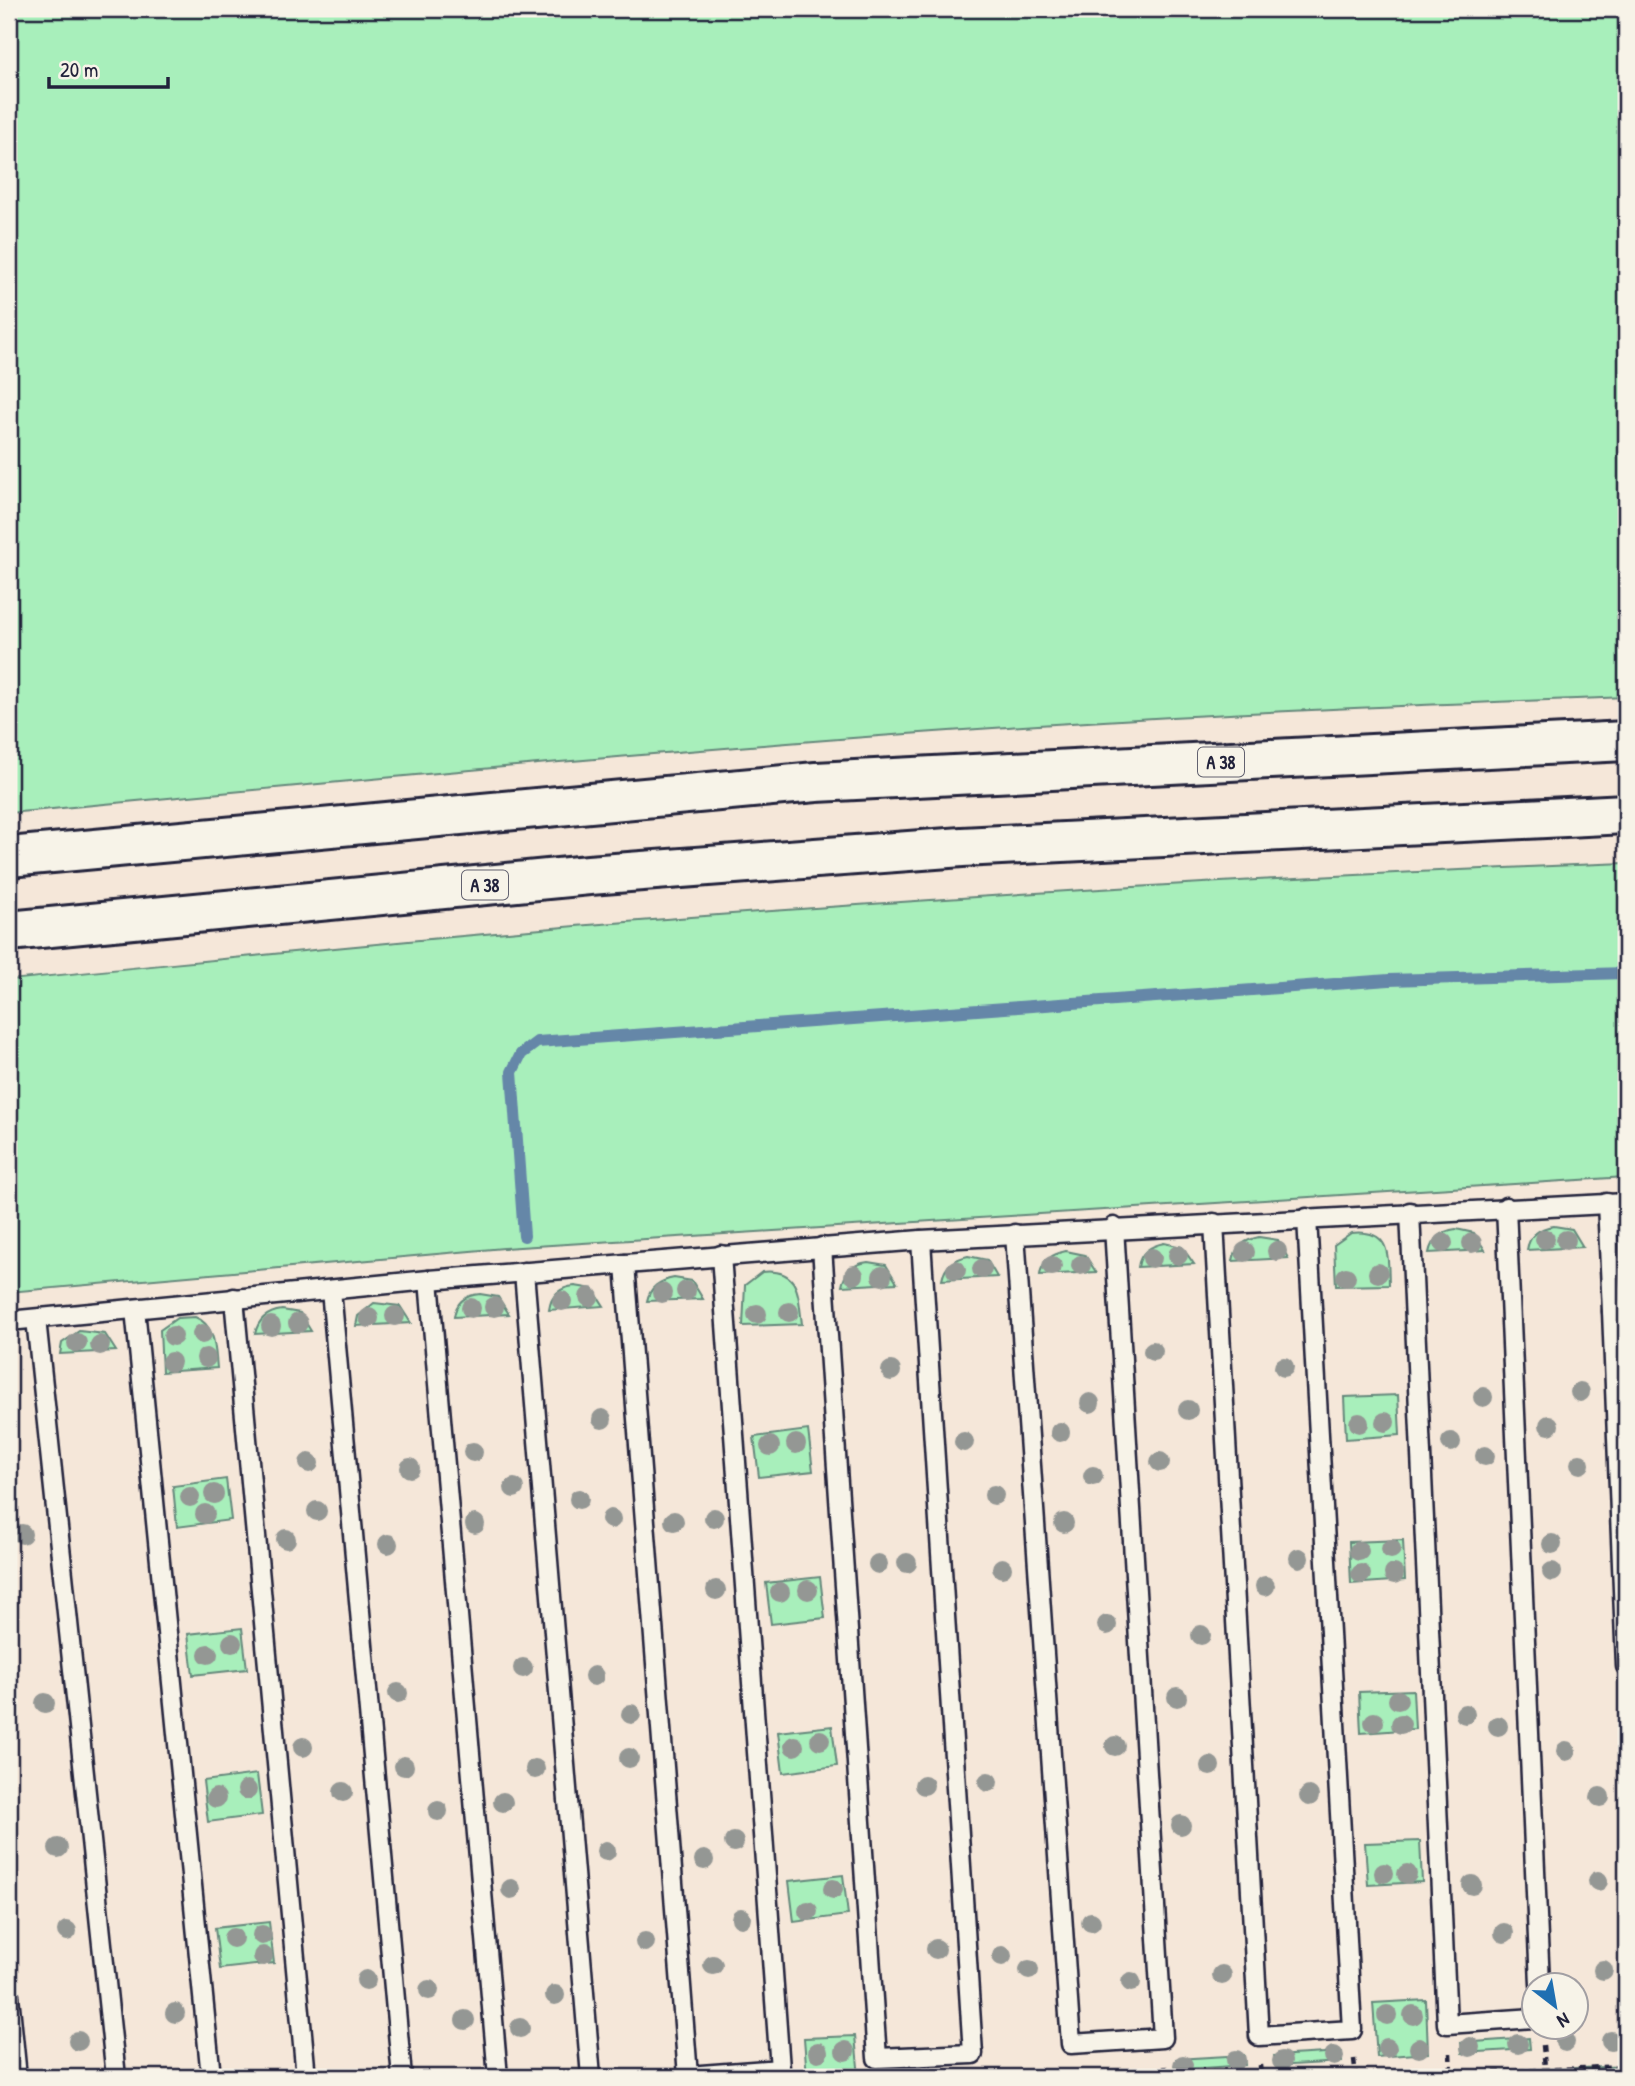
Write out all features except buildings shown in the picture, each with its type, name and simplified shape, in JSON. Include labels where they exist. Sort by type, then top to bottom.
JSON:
[{"type":"highway","name":"A 38","points":[[9,857],[816,782],[1626,741]]},
{"type":"highway","name":"A 38","points":[[9,931],[589,875],[934,849],[1626,814]]},
{"type":"lane","points":[[1607,1203],[1619,1311],[1626,1666]]},
{"type":"lane","points":[[9,1321],[429,1280],[821,1247],[1114,1227],[1626,1203]]},
{"type":"lane","points":[[1506,1207],[1539,1970]]},
{"type":"lane","points":[[1410,1212],[1447,2024],[1520,2019]]},
{"type":"lane","points":[[1214,1223],[1259,2036],[1352,2030],[1307,1218]]},
{"type":"lane","points":[[1015,1234],[1071,2044],[1164,2038],[1114,1227]]},
{"type":"lane","points":[[821,1247],[877,2058],[973,2054],[921,1240]]},
{"type":"lane","points":[[625,1264],[688,2076],[780,2069],[721,1255]]},
{"type":"lane","points":[[524,1272],[591,2077]]},
{"type":"lane","points":[[429,1280],[498,2077]]},
{"type":"lane","points":[[331,1290],[402,2077]]},
{"type":"lane","points":[[234,1298],[306,2077]]},
{"type":"lane","points":[[135,1309],[211,2077]]},
{"type":"lane","points":[[36,1319],[116,2077]]},
{"type":"lane","points":[[9,1996],[17,2077]]},
{"type":"path","points":[[1386,2077],[1626,2066]]},
{"type":"green space","points":[[9,9],[1626,9],[1626,697],[1240,713],[883,736],[9,813]]},
{"type":"green space","points":[[1626,863],[1626,1177],[504,1248],[9,1292],[9,980],[453,937],[729,914],[1242,881]]},
{"type":"green space","points":[[1554,1226],[1572,1229],[1583,1247],[1527,1250],[1536,1233]]},
{"type":"green space","points":[[1456,1229],[1474,1233],[1485,1250],[1429,1253],[1438,1236]]},
{"type":"green space","points":[[1351,1233],[1374,1235],[1385,1246],[1389,1285],[1336,1286],[1334,1245]]},
{"type":"green space","points":[[1259,1237],[1278,1240],[1288,1258],[1233,1261],[1242,1244]]},
{"type":"green space","points":[[1164,1243],[1182,1247],[1194,1264],[1138,1267],[1146,1250]]},
{"type":"green space","points":[[1066,1251],[1085,1255],[1096,1272],[1040,1275],[1048,1258]]},
{"type":"green space","points":[[968,1256],[987,1260],[997,1277],[942,1280],[951,1263]]},
{"type":"green space","points":[[868,1262],[886,1265],[897,1283],[842,1286],[850,1269]]},
{"type":"green space","points":[[762,1272],[784,1274],[795,1285],[802,1324],[743,1326],[745,1285]]},
{"type":"green space","points":[[674,1278],[692,1281],[703,1299],[647,1301],[656,1285]]},
{"type":"green space","points":[[575,1286],[593,1289],[604,1306],[549,1310],[557,1293]]},
{"type":"green space","points":[[480,1294],[498,1297],[509,1314],[454,1317],[462,1300]]},
{"type":"green space","points":[[374,1303],[400,1306],[411,1323],[356,1326],[358,1316]]},
{"type":"green space","points":[[282,1310],[300,1313],[311,1331],[255,1334],[264,1317]]},
{"type":"green space","points":[[195,1317],[211,1332],[217,1368],[162,1372],[160,1330],[177,1318]]},
{"type":"green space","points":[[79,1331],[105,1334],[116,1351],[60,1354],[62,1343]]},
{"type":"green space","points":[[1398,1395],[1400,1435],[1346,1439],[1344,1397]]},
{"type":"green space","points":[[808,1430],[813,1471],[759,1477],[754,1437]]},
{"type":"green space","points":[[226,1479],[231,1520],[177,1527],[173,1486]]},
{"type":"green space","points":[[1403,1540],[1405,1580],[1351,1584],[1349,1542]]},
{"type":"green space","points":[[820,1577],[825,1618],[771,1624],[766,1583]]},
{"type":"green space","points":[[242,1628],[247,1669],[193,1675],[188,1634]]},
{"type":"green space","points":[[1413,1690],[1415,1729],[1361,1733],[1359,1692]]},
{"type":"green space","points":[[832,1726],[837,1766],[783,1773],[778,1732]]},
{"type":"green space","points":[[257,1774],[262,1815],[208,1822],[203,1781]]},
{"type":"green space","points":[[1420,1841],[1422,1882],[1368,1885],[1365,1843]]},
{"type":"green space","points":[[843,1875],[848,1915],[794,1922],[789,1881]]},
{"type":"green space","points":[[269,1922],[274,1963],[220,1969],[215,1928]]},
{"type":"green space","points":[[1426,2000],[1428,2053],[1377,2057],[1373,2003]]},
{"type":"green space","points":[[855,2036],[859,2077],[807,2077],[804,2038]]},
{"type":"green space","points":[[1520,2039],[1529,2040],[1530,2049],[1462,2053],[1461,2043]]},
{"type":"green space","points":[[1342,2052],[1342,2062],[1275,2066],[1274,2056]]},
{"type":"green space","points":[[1244,2055],[1245,2065],[1177,2070],[1176,2059]]},
{"type":"green space","points":[[1626,2066],[1626,2077],[1386,2077]]},
{"type":"waterway","points":[[524,1236],[512,1072],[521,1054],[537,1042],[1389,980],[1626,973]]}]
